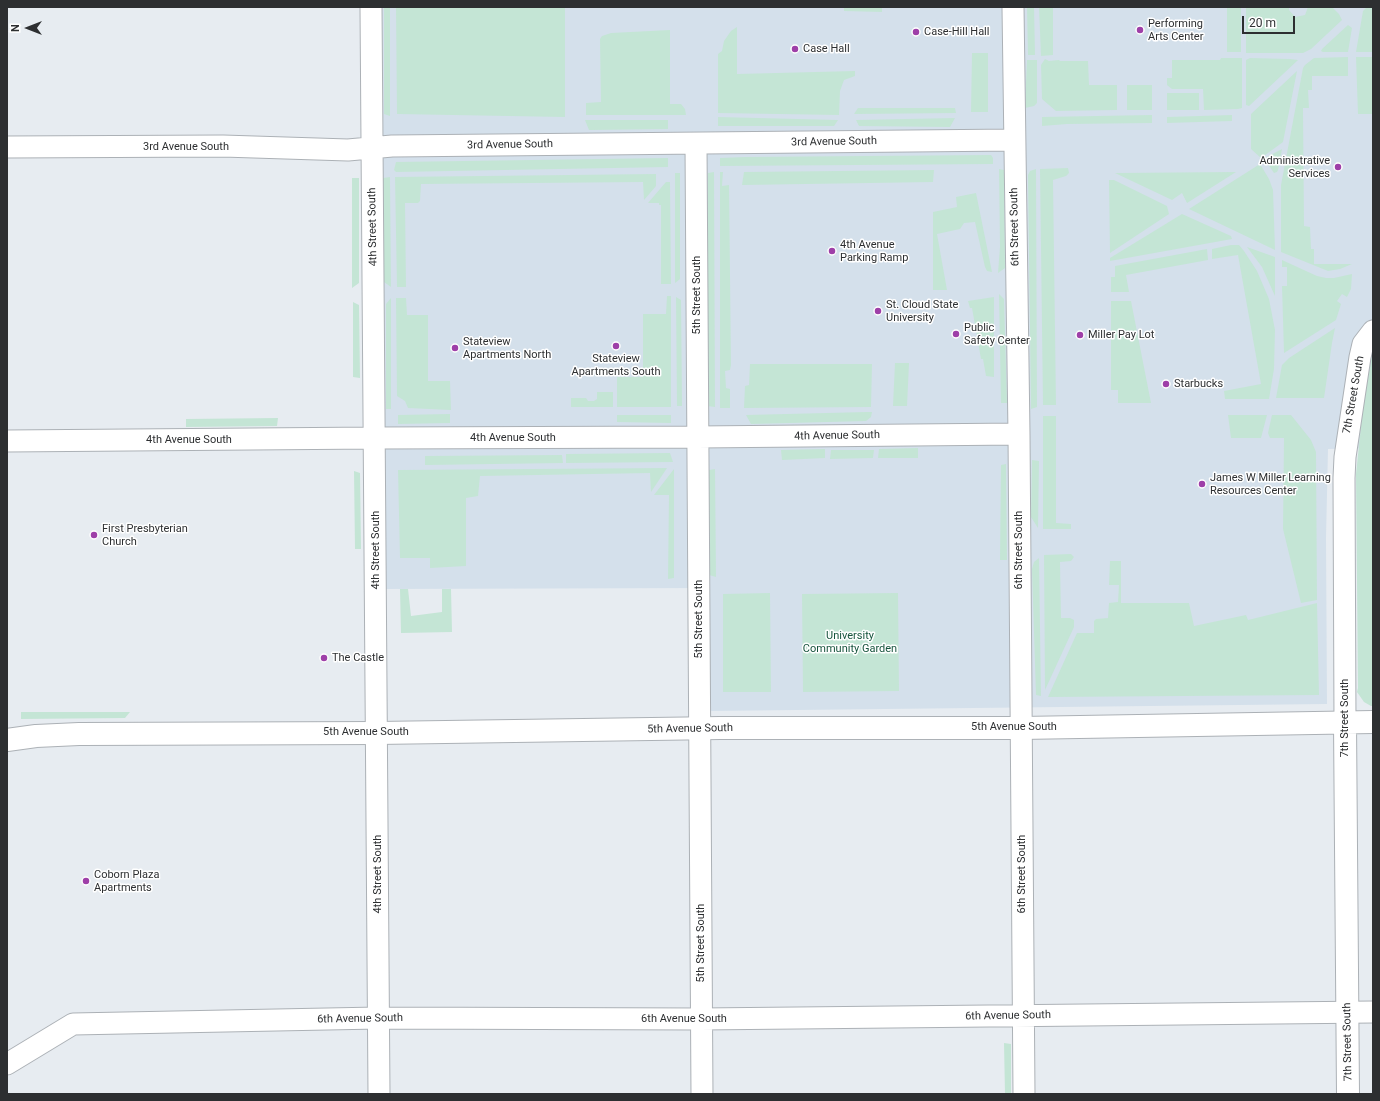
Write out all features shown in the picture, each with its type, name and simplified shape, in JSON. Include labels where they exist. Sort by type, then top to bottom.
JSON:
[{"type":"street","name":"4th Street South","points":[[370,7],[375,438],[379,1094]]},
{"type":"street","name":"6th Street South","points":[[1012,7],[1019,434],[1024,1094]]},
{"type":"street","name":"3rd Avenue South","points":[[7,148],[223,146],[348,150],[392,146],[1014,140]]},
{"type":"street","name":"5th Street South","points":[[696,144],[702,1094]]},
{"type":"street","name":"7th Street South","points":[[1348,1094],[1344,478],[1348,429],[1360,357],[1368,338]]},
{"type":"street","name":"4th Avenue South","points":[[7,441],[375,438],[697,438],[1019,434]]},
{"type":"street","name":"5th Avenue South","points":[[7,740],[36,736],[86,734],[377,733],[700,728],[1021,728],[1373,722]]},
{"type":"street","points":[[7,732],[36,736]]},
{"type":"street","name":"6th Avenue South","points":[[7,1064],[73,1024],[378,1018],[701,1019],[1373,1012]]},
{"type":"shaded area","name":"St. Cloud State University","points":[[381,7],[1373,7],[1373,448],[1328,449],[1326,538],[1327,704],[708,711],[707,588],[385,589]]},
{"type":"green space","points":[[384,7],[390,7],[390,116],[384,114]]},
{"type":"green space","points":[[396,7],[565,7],[565,117],[397,114]]},
{"type":"green space","points":[[844,7],[882,7],[882,12],[844,11]]},
{"type":"green space","points":[[1027,7],[1034,7],[1035,55],[1028,55]]},
{"type":"green space","points":[[1039,7],[1053,7],[1053,55],[1041,56]]},
{"type":"green space","points":[[1227,7],[1241,7],[1241,52],[1227,52]]},
{"type":"green space","points":[[1246,7],[1289,7],[1289,10],[1295,17],[1305,15],[1308,7],[1332,7],[1339,14],[1342,20],[1311,49],[1303,53],[1246,53]]},
{"type":"green space","points":[[1367,7],[1373,7],[1373,52],[1356,52],[1363,11]]},
{"type":"green space","points":[[1348,25],[1352,28],[1348,52],[1321,51],[1322,49]]},
{"type":"green space","points":[[737,27],[737,74],[855,71],[855,76],[844,80],[840,91],[839,115],[718,113],[718,54],[722,51],[724,41],[731,31]]},
{"type":"green space","points":[[670,30],[670,104],[681,104],[685,109],[686,115],[586,115],[586,103],[601,102],[600,39],[602,36],[611,33]]},
{"type":"green space","points":[[972,53],[988,53],[988,112],[971,112]]},
{"type":"green space","points":[[1348,57],[1348,76],[1312,76],[1312,90],[1308,90],[1309,108],[1303,108],[1304,226],[1310,227],[1311,249],[1314,249],[1314,264],[1352,264],[1340,269],[1328,271],[1281,252],[1281,185],[1303,68],[1314,58]]},
{"type":"green space","points":[[1356,57],[1373,57],[1373,114],[1358,114]]},
{"type":"green space","points":[[1221,58],[1242,58],[1242,108],[1204,110],[1203,89],[1172,89],[1167,85],[1167,78],[1172,78],[1172,60],[1220,60]]},
{"type":"green space","points":[[1250,58],[1298,60],[1249,106],[1246,105],[1246,60]]},
{"type":"green space","points":[[1045,59],[1049,61],[1088,61],[1089,85],[1117,85],[1117,110],[1056,111],[1042,99],[1041,65]]},
{"type":"green space","points":[[1027,60],[1037,60],[1037,103],[1034,106],[1025,108]]},
{"type":"green space","points":[[1297,71],[1283,142],[1261,158],[1251,149],[1251,114]]},
{"type":"green space","points":[[1127,85],[1152,85],[1152,110],[1127,110]]},
{"type":"green space","points":[[1167,93],[1199,93],[1199,110],[1167,110]]},
{"type":"green space","points":[[858,108],[955,108],[956,113],[854,114]]},
{"type":"green space","points":[[1152,115],[1152,123],[1067,124],[1042,126],[1042,117]]},
{"type":"green space","points":[[1232,115],[1232,121],[1167,123],[1167,117]]},
{"type":"green space","points":[[718,117],[838,120],[834,126],[718,126]]},
{"type":"green space","points":[[955,118],[950,127],[859,126],[856,120]]},
{"type":"green space","points":[[585,120],[668,120],[668,129],[589,130]]},
{"type":"green space","points":[[1282,149],[1278,170],[1274,173],[1263,159]]},
{"type":"green space","points":[[991,155],[993,158],[993,164],[720,166],[720,158]]},
{"type":"green space","points":[[668,158],[668,167],[396,172],[394,170],[396,162]]},
{"type":"green space","points":[[1260,164],[1269,179],[1273,190],[1275,250],[1189,209]]},
{"type":"green space","points":[[1068,168],[1069,173],[1066,176],[1053,180],[1056,405],[1043,405],[1040,169]]},
{"type":"green space","points":[[999,169],[1004,170],[1005,268],[998,273],[1000,247]]},
{"type":"green space","points":[[1036,169],[1037,407],[1031,409],[1028,175],[1030,171]]},
{"type":"green space","points":[[934,170],[933,182],[742,185],[744,172]]},
{"type":"green space","points":[[714,172],[715,407],[707,406],[708,173]]},
{"type":"green space","points":[[720,172],[723,172],[722,186],[729,185],[731,365],[730,370],[725,371],[726,388],[730,389],[730,408],[720,408]]},
{"type":"green space","points":[[1236,172],[1187,203],[1182,193],[1172,200],[1115,173]]},
{"type":"green space","points":[[675,173],[680,173],[680,279],[675,283]]},
{"type":"green space","points":[[656,174],[656,186],[644,200],[643,182],[421,184],[420,201],[418,203],[405,203],[406,287],[397,287],[395,177]]},
{"type":"green space","points":[[390,177],[391,287],[384,282],[383,178]]},
{"type":"green space","points":[[352,178],[359,178],[359,283],[352,288]]},
{"type":"green space","points":[[1109,180],[1114,180],[1167,206],[1169,214],[1110,253]]},
{"type":"green space","points":[[666,182],[670,182],[671,284],[661,284],[661,205],[659,205],[659,203],[648,203]]},
{"type":"green space","points":[[976,193],[992,272],[987,271],[985,267],[975,222],[964,223],[960,229],[937,234],[947,290],[933,290],[933,212],[957,207],[956,197]]},
{"type":"green space","points":[[1182,214],[1231,236],[1232,239],[1110,261],[1110,258]]},
{"type":"green space","points":[[1239,245],[1244,251],[1257,271],[1269,299],[1275,330],[1274,369],[1269,399],[1225,399],[1224,391],[1261,384],[1238,255],[1212,259],[1212,249]]},
{"type":"green space","points":[[1247,247],[1275,257],[1275,296],[1262,267]]},
{"type":"green space","points":[[1207,249],[1208,260],[1126,275],[1129,292],[1111,292],[1111,277],[1115,277],[1115,266]]},
{"type":"green space","points":[[1282,260],[1317,276],[1326,278],[1334,278],[1352,274],[1351,289],[1347,297],[1342,294],[1337,301],[1341,304],[1336,320],[1284,353],[1282,286],[1287,286],[1287,267],[1282,267]]},
{"type":"green space","points":[[999,294],[1004,299],[1007,403],[1001,403]]},
{"type":"green space","points":[[667,296],[671,296],[671,407],[617,407],[617,377],[643,377],[643,314],[666,314]]},
{"type":"green space","points":[[676,297],[681,300],[682,406],[677,406]]},
{"type":"green space","points":[[994,297],[994,377],[986,376],[983,359],[981,359],[972,308],[970,308],[968,301]]},
{"type":"green space","points":[[391,298],[391,409],[386,409],[386,304]]},
{"type":"green space","points":[[396,298],[406,298],[407,315],[428,315],[428,381],[450,381],[451,410],[408,408],[405,401],[397,396]]},
{"type":"green space","points":[[1111,301],[1131,301],[1151,403],[1118,403],[1118,390],[1111,390]]},
{"type":"green space","points":[[353,302],[359,305],[360,378],[353,377]]},
{"type":"green space","points":[[1335,328],[1324,398],[1276,398],[1282,365],[1289,358]]},
{"type":"green space","points":[[1373,349],[1373,706],[1371,706],[1364,702],[1357,692],[1356,474],[1363,407]]},
{"type":"green space","points":[[895,363],[909,363],[907,406],[893,406]]},
{"type":"green space","points":[[750,364],[872,364],[871,407],[744,408],[745,386],[749,385]]},
{"type":"green space","points":[[597,392],[613,392],[613,407],[571,407],[571,398],[586,398],[588,401],[594,401],[597,399]]},
{"type":"green space","points":[[872,412],[871,417],[866,421],[751,424],[746,415]]},
{"type":"green space","points":[[450,414],[450,423],[398,424],[398,415]]},
{"type":"green space","points":[[617,415],[671,415],[671,423],[617,422]]},
{"type":"green space","points":[[1228,415],[1267,415],[1261,438],[1231,438]]},
{"type":"green space","points":[[1272,415],[1291,415],[1311,440],[1316,452],[1317,600],[1301,603],[1283,529],[1284,438],[1270,438],[1268,433]]},
{"type":"green space","points":[[1043,416],[1056,416],[1056,523],[1071,524],[1071,529],[1043,529]]},
{"type":"green space","points":[[278,418],[277,426],[186,427],[186,419]]},
{"type":"green space","points":[[918,448],[918,458],[878,458],[879,449]]},
{"type":"green space","points":[[825,449],[825,458],[782,460],[781,450]]},
{"type":"green space","points":[[831,450],[874,450],[873,458],[830,459]]},
{"type":"green space","points":[[670,453],[673,462],[566,463],[566,454]]},
{"type":"green space","points":[[562,455],[563,463],[425,465],[425,456]]},
{"type":"green space","points":[[1032,460],[1039,461],[1038,528],[1031,517]]},
{"type":"green space","points":[[1006,464],[1007,560],[1000,560],[1001,465]]},
{"type":"green space","points":[[667,468],[651,492],[650,473],[480,476],[478,496],[466,498],[466,566],[430,568],[430,558],[400,558],[398,470]]},
{"type":"green space","points":[[674,469],[674,578],[668,579],[669,495],[654,495]]},
{"type":"green space","points":[[715,469],[716,577],[709,575],[709,470]]},
{"type":"green space","points":[[354,471],[360,473],[361,549],[355,549]]},
{"type":"green space","points":[[1071,554],[1074,557],[1071,561],[1060,562],[1061,618],[1070,618],[1074,620],[1074,627],[1045,690],[1044,555]]},
{"type":"green space","points":[[1039,558],[1041,696],[1036,695],[1032,569],[1034,562]]},
{"type":"green space","points":[[1110,561],[1121,561],[1121,603],[1189,603],[1194,626],[1246,615],[1248,620],[1317,603],[1319,695],[1048,697],[1077,633],[1094,633],[1094,621],[1096,619],[1108,618],[1109,603],[1118,602],[1119,585],[1109,585]]},
{"type":"green space","points":[[400,589],[408,589],[411,616],[442,612],[442,589],[451,589],[452,632],[401,633]]},
{"type":"green space","name":"University Community Garden","points":[[770,593],[771,692],[723,692],[723,594]]},
{"type":"green space","name":"University Community Garden","points":[[898,593],[899,691],[803,692],[802,594]]},
{"type":"green space","points":[[21,712],[130,712],[125,718],[21,719]]},
{"type":"green space","points":[[1004,1043],[1011,1044],[1011,1094],[1005,1094]]},
{"type":"place","name":"Performing Arts Center","points":[[1140,30]]},
{"type":"place","name":"Case-Hill Hall","points":[[916,32]]},
{"type":"place","name":"Case Hall","points":[[795,49]]},
{"type":"place","name":"Administrative Services","points":[[1338,167]]},
{"type":"place","name":"4th Avenue Parking Ramp","points":[[832,251]]},
{"type":"place","name":"St. Cloud State University","points":[[878,311]]},
{"type":"place","name":"Public Safety Center","points":[[956,334]]},
{"type":"place","name":"Miller Pay Lot","points":[[1080,335]]},
{"type":"place","name":"Stateview Apartments South","points":[[616,346]]},
{"type":"place","name":"Stateview Apartments North","points":[[455,348]]},
{"type":"place","name":"Starbucks","points":[[1166,384]]},
{"type":"place","name":"James W Miller Learning Resources Center","points":[[1202,484]]},
{"type":"place","name":"First Presbyterian Church","points":[[94,535]]},
{"type":"place","name":"The Castle","points":[[324,658]]},
{"type":"place","name":"Coborn Plaza Apartments","points":[[86,881]]}]
